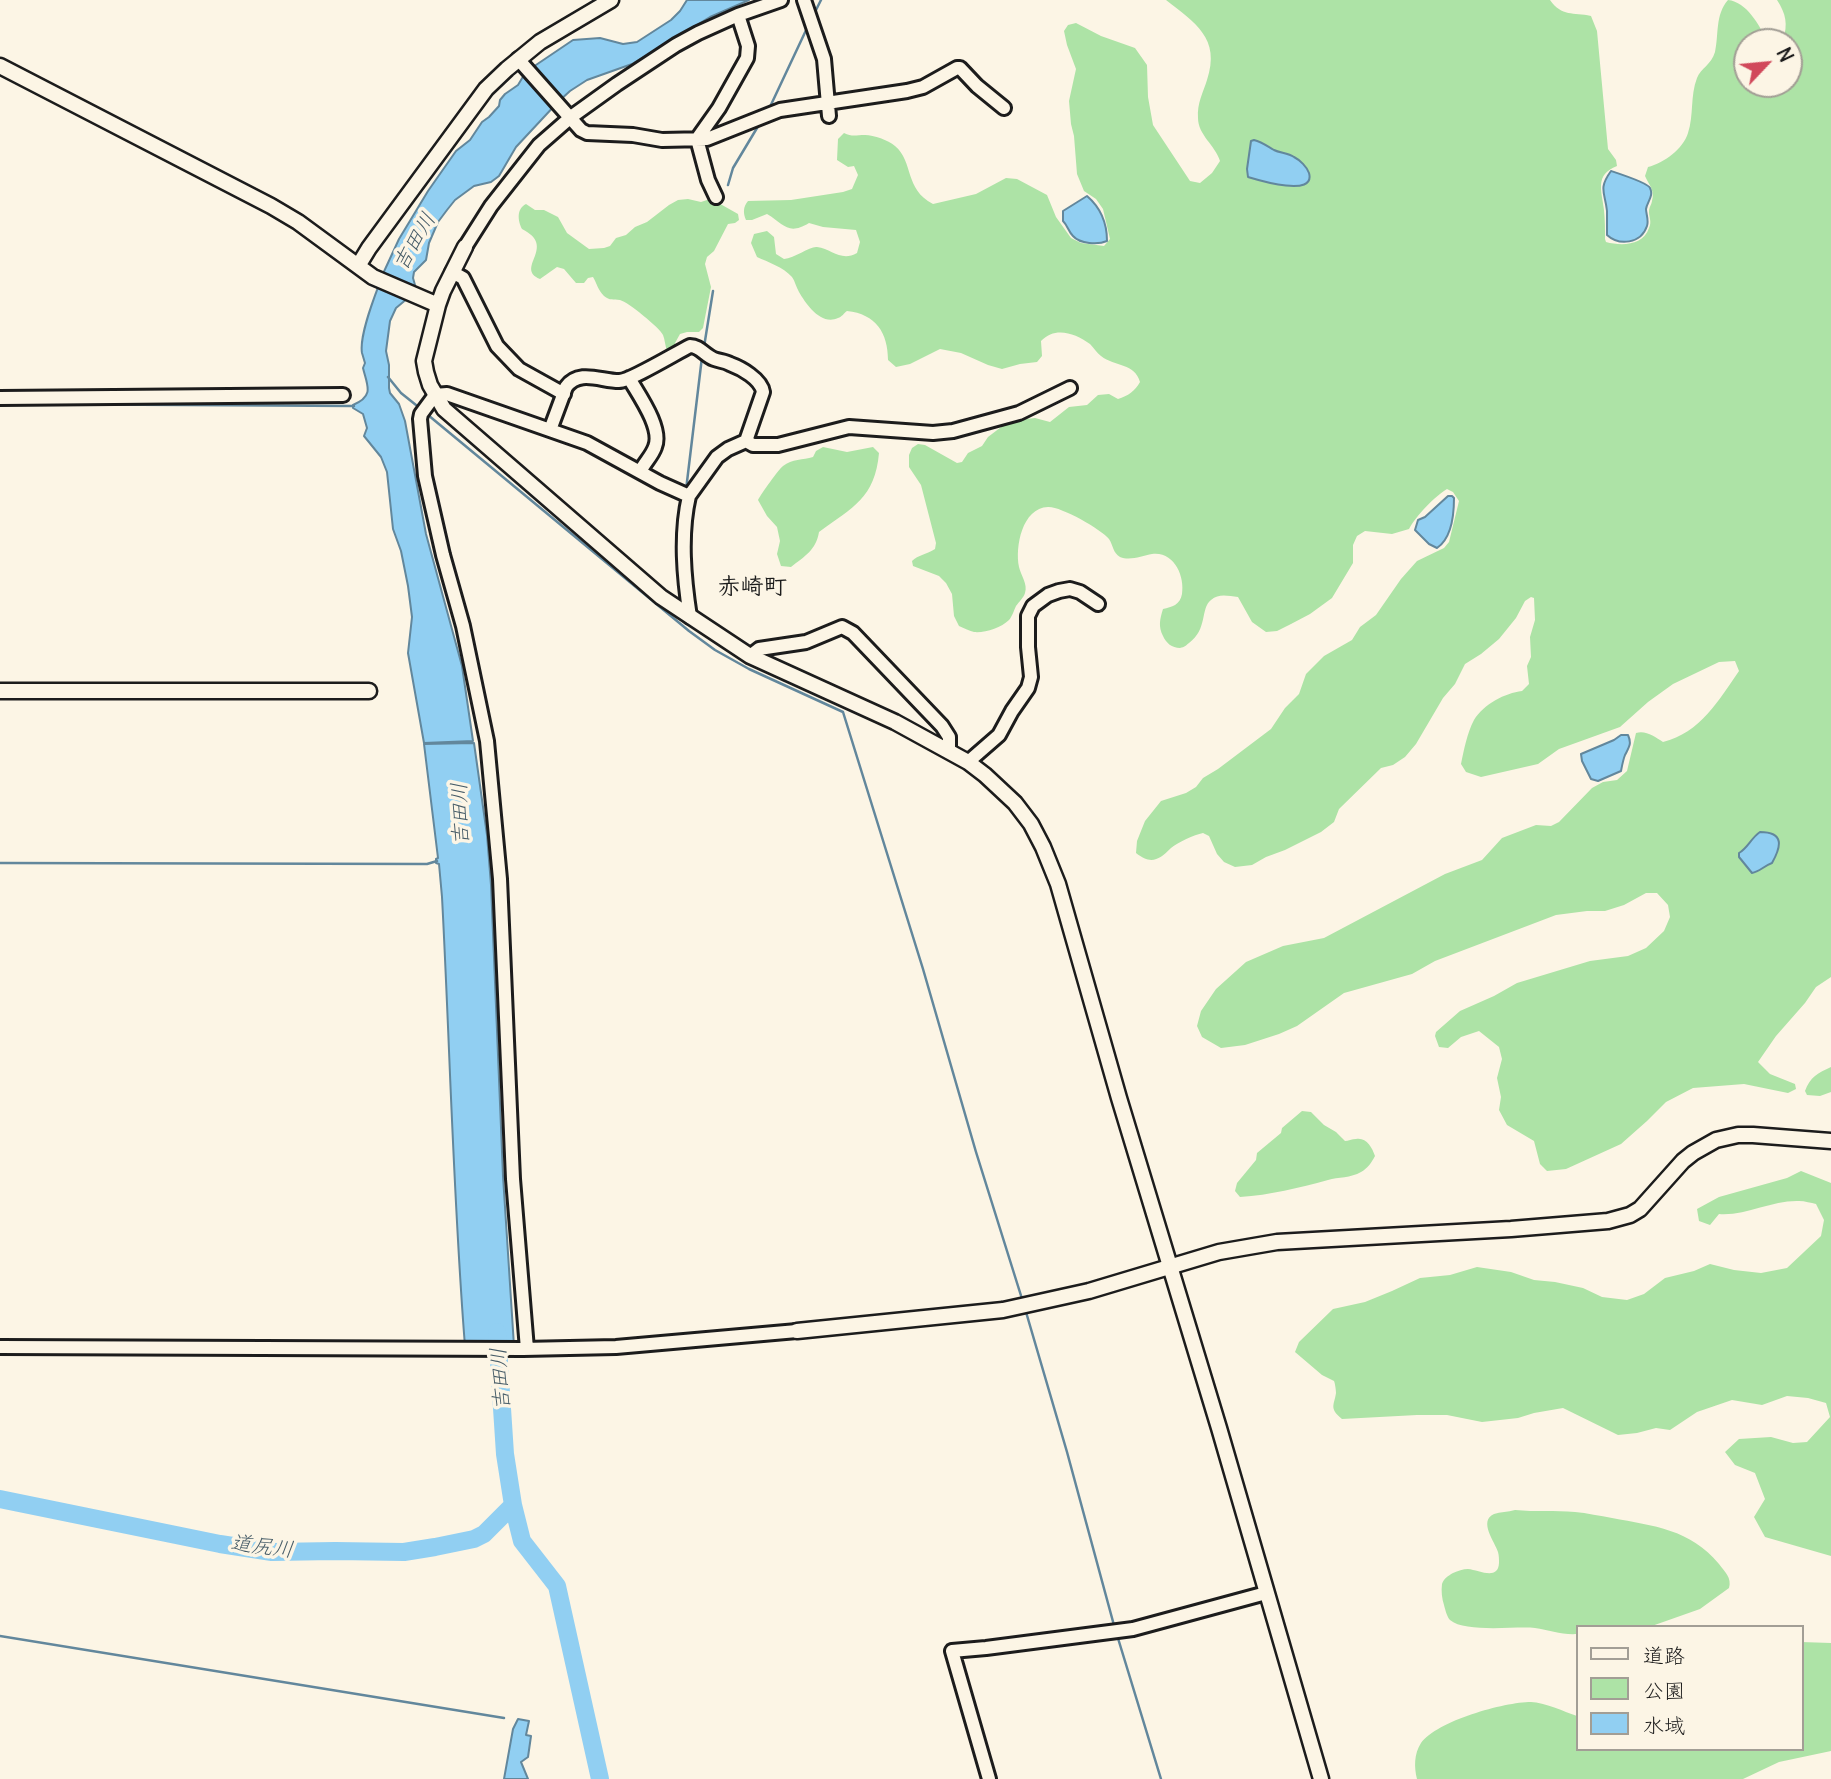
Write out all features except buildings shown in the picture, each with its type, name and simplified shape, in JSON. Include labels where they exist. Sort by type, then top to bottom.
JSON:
[{"type":"street","points":[[358,266],[486,89],[521,62],[540,42],[611,0]]},
{"type":"street","points":[[781,0],[738,15],[676,45],[569,115],[539,145],[491,206],[464,247],[434,304],[424,361],[426,372],[444,410],[661,597],[750,656],[895,722],[949,750],[985,775],[1015,803],[1031,824],[1058,884],[1321,1779]]},
{"type":"street","points":[[804,0],[824,59],[828,109]]},
{"type":"street","points":[[697,139],[719,108],[747,58],[748,46],[738,15]]},
{"type":"street","points":[[521,62],[581,130],[587,133],[633,135],[662,140],[707,139],[780,110],[828,109],[923,87],[953,69],[960,68],[1004,108]]},
{"type":"street","points":[[0,66],[271,206],[298,222],[373,277],[434,304]]},
{"type":"street","points":[[697,139],[708,180],[716,197]]},
{"type":"street","points":[[452,272],[463,278],[497,346],[519,369],[564,394]]},
{"type":"street","points":[[550,429],[569,383],[593,377],[620,381],[690,346],[713,359],[731,364],[762,386],[763,392],[746,441],[717,457],[685,494],[684,571],[690,617]]},
{"type":"street","points":[[629,378],[651,417],[656,435],[656,447],[640,472]]},
{"type":"street","points":[[746,441],[753,445],[778,445],[849,427],[933,433],[953,431],[1019,413],[1070,388]]},
{"type":"street","points":[[525,1349],[513,1179],[500,879],[487,741],[463,626],[425,476],[421,414],[435,395],[447,394],[587,443],[685,494]]},
{"type":"street","points":[[0,398],[343,396]]},
{"type":"street","points":[[968,762],[999,736],[1030,684],[1028,616],[1033,606],[1048,595],[1070,589],[1098,604]]},
{"type":"street","points":[[750,656],[760,649],[806,642],[842,627],[853,632],[942,726],[949,737],[949,750]]},
{"type":"street","points":[[0,691],[369,691]]},
{"type":"street","points":[[0,1347],[617,1347],[1003,1310],[1089,1291],[1219,1252],[1277,1242],[1523,1228],[1620,1219],[1640,1209],[1684,1161],[1704,1145],[1716,1140],[1753,1135],[1831,1141]]},
{"type":"street","points":[[989,1779],[951,1651],[1133,1629],[1266,1592]]},
{"type":"green space","points":[[1166,0],[1550,0],[1568,13],[1591,16],[1597,31],[1608,149],[1617,166],[1605,174],[1601,184],[1605,239],[1606,242],[1625,244],[1642,238],[1649,228],[1649,210],[1653,194],[1645,176],[1648,167],[1672,154],[1686,139],[1695,85],[1715,52],[1719,18],[1728,0],[1747,10],[1760,28],[1733,28],[1733,98],[1803,98],[1803,28],[1785,28],[1784,15],[1777,0],[1831,0],[1831,977],[1816,987],[1758,1062],[1770,1074],[1795,1084],[1796,1089],[1788,1093],[1744,1084],[1693,1088],[1666,1102],[1621,1144],[1566,1169],[1547,1171],[1540,1164],[1534,1141],[1507,1125],[1499,1110],[1501,1097],[1497,1078],[1502,1059],[1499,1047],[1479,1031],[1461,1037],[1448,1048],[1439,1047],[1436,1032],[1460,1011],[1517,983],[1590,961],[1628,956],[1646,948],[1664,931],[1670,917],[1668,905],[1657,893],[1646,893],[1624,905],[1605,911],[1556,915],[1435,961],[1412,974],[1344,993],[1297,1026],[1245,1045],[1221,1048],[1202,1037],[1197,1026],[1201,1011],[1216,989],[1246,962],[1283,946],[1324,938],[1445,874],[1482,860],[1502,838],[1536,825],[1551,826],[1559,822],[1592,788],[1603,782],[1617,780],[1627,771],[1636,733],[1647,733],[1663,742],[1688,731],[1707,714],[1739,671],[1735,661],[1719,662],[1673,684],[1620,727],[1559,749],[1538,764],[1481,777],[1466,772],[1461,764],[1468,736],[1478,714],[1489,704],[1522,691],[1529,684],[1527,666],[1531,657],[1530,637],[1535,620],[1534,598],[1531,597],[1525,601],[1516,618],[1499,639],[1465,664],[1455,684],[1405,757],[1393,765],[1381,768],[1339,809],[1334,822],[1321,832],[1252,865],[1235,867],[1224,862],[1209,836],[1203,833],[1178,843],[1155,860],[1146,859],[1136,853],[1137,841],[1145,821],[1161,801],[1196,787],[1203,778],[1271,729],[1285,708],[1299,694],[1306,674],[1324,656],[1352,640],[1360,627],[1376,615],[1417,561],[1444,548],[1449,542],[1459,501],[1453,492],[1447,489],[1437,496],[1409,529],[1392,534],[1365,531],[1357,536],[1353,545],[1353,563],[1332,598],[1310,614],[1277,631],[1266,632],[1252,622],[1238,597],[1217,596],[1208,604],[1195,638],[1180,648],[1168,643],[1160,626],[1163,609],[1177,603],[1182,594],[1180,573],[1172,561],[1160,554],[1120,557],[1109,539],[1098,530],[1054,508],[1039,509],[1026,521],[1020,539],[1018,559],[1026,590],[1010,619],[997,628],[974,632],[959,626],[954,616],[952,594],[946,583],[939,576],[913,566],[912,561],[935,549],[936,543],[921,485],[909,467],[912,448],[918,444],[925,445],[957,463],[962,462],[968,453],[982,446],[988,437],[1009,421],[1035,418],[1050,422],[1069,407],[1087,405],[1098,395],[1109,394],[1118,399],[1122,398],[1131,393],[1140,382],[1134,371],[1101,356],[1084,340],[1059,332],[1041,341],[1042,356],[1037,362],[1002,369],[961,353],[940,349],[910,364],[896,367],[888,360],[883,333],[873,321],[866,316],[847,311],[832,320],[820,316],[806,302],[792,277],[757,257],[751,243],[754,234],[767,231],[774,237],[776,254],[784,259],[817,247],[846,256],[857,253],[860,242],[856,230],[809,223],[791,229],[767,214],[746,220],[745,206],[748,201],[791,200],[852,189],[858,175],[854,166],[848,167],[837,160],[838,139],[844,133],[869,135],[885,140],[901,152],[917,191],[933,204],[976,194],[1006,178],[1017,179],[1047,195],[1056,217],[1071,238],[1081,243],[1104,246],[1110,239],[1103,209],[1096,199],[1084,191],[1077,174],[1069,101],[1076,69],[1064,31],[1068,25],[1076,23],[1101,36],[1135,48],[1147,65],[1148,97],[1153,125],[1190,181],[1200,183],[1212,173],[1220,161],[1201,130],[1198,118],[1211,53],[1203,33]]},
{"type":"green space","points":[[688,199],[715,201],[738,214],[739,220],[728,224],[714,251],[707,257],[705,264],[711,287],[703,328],[699,332],[680,334],[671,353],[667,351],[663,335],[656,327],[624,302],[604,296],[593,277],[584,283],[576,283],[564,269],[557,267],[540,279],[533,274],[531,269],[537,250],[536,243],[532,236],[522,229],[519,219],[519,212],[526,204],[535,210],[544,210],[558,217],[567,233],[589,249],[610,246],[616,238],[647,222],[669,205]]},
{"type":"green space","points":[[823,447],[847,452],[873,447],[879,453],[873,481],[852,508],[819,532],[813,548],[805,556],[791,567],[781,566],[777,554],[780,541],[777,527],[758,500],[783,466],[813,457],[816,451]]},
{"type":"green space","points":[[1831,1067],[1831,1092],[1820,1096],[1807,1095],[1805,1091],[1812,1079]]},
{"type":"green space","points":[[1302,1111],[1311,1112],[1345,1141],[1366,1141],[1375,1156],[1371,1163],[1363,1171],[1353,1175],[1284,1191],[1240,1197],[1235,1191],[1237,1183],[1256,1160],[1257,1153]]},
{"type":"green space","points":[[1801,1171],[1831,1183],[1831,1556],[1765,1537],[1754,1517],[1765,1499],[1755,1473],[1735,1465],[1725,1452],[1739,1439],[1771,1437],[1793,1443],[1807,1442],[1830,1417],[1826,1403],[1787,1396],[1762,1405],[1732,1400],[1697,1412],[1670,1430],[1656,1428],[1618,1435],[1563,1408],[1518,1418],[1482,1422],[1447,1415],[1342,1419],[1334,1409],[1334,1381],[1322,1375],[1295,1352],[1299,1342],[1333,1309],[1365,1302],[1420,1278],[1450,1275],[1477,1267],[1583,1288],[1602,1297],[1627,1300],[1644,1294],[1665,1278],[1710,1264],[1761,1273],[1787,1268],[1821,1236],[1824,1220],[1816,1204],[1789,1201],[1739,1213],[1719,1214],[1710,1225],[1699,1221],[1697,1209],[1719,1197],[1787,1178]]},
{"type":"green space","points":[[1515,1510],[1568,1511],[1670,1531],[1708,1552],[1727,1575],[1729,1588],[1700,1609],[1655,1625],[1576,1625],[1576,1634],[1571,1634],[1535,1628],[1478,1628],[1457,1624],[1450,1620],[1446,1613],[1442,1595],[1443,1582],[1446,1577],[1464,1569],[1492,1573],[1498,1568],[1499,1555],[1487,1526],[1489,1517]]},
{"type":"green space","points":[[1803,1642],[1831,1643],[1831,1751],[1779,1762],[1743,1779],[1417,1779],[1415,1765],[1421,1743],[1441,1727],[1472,1714],[1505,1705],[1531,1702],[1576,1716],[1576,1751],[1803,1751]]},
{"type":"water","points":[[687,0],[749,0],[710,17],[632,64],[587,80],[558,102],[530,69],[573,40],[600,38],[623,44],[637,42],[671,20]]},
{"type":"water","points":[[524,75],[557,103],[516,147],[499,176],[491,182],[474,186],[455,200],[447,210],[438,222],[429,243],[426,260],[414,272],[415,285],[412,292],[381,278],[399,239],[456,151],[470,140],[482,122],[499,106],[500,100],[518,85]]},
{"type":"water","points":[[1251,141],[1299,160],[1309,173],[1309,180],[1304,185],[1285,186],[1248,177]]},
{"type":"water","points":[[1611,171],[1650,188],[1651,196],[1646,209],[1647,226],[1635,240],[1617,241],[1607,235],[1603,187]]},
{"type":"water","points":[[1087,196],[1102,216],[1107,241],[1080,241],[1071,234],[1063,221],[1063,211]]},
{"type":"water","points":[[380,282],[408,298],[396,308],[390,321],[386,351],[389,388],[405,421],[426,534],[462,666],[473,741],[424,743],[408,653],[412,617],[408,586],[401,551],[393,529],[387,472],[381,457],[364,436],[367,428],[363,414],[353,408],[368,390],[363,368],[363,337]]},
{"type":"water","points":[[1448,496],[1454,498],[1451,526],[1446,538],[1437,548],[1415,530],[1418,520]]},
{"type":"water","points":[[1621,735],[1628,735],[1630,743],[1621,771],[1598,781],[1591,779],[1581,754]]},
{"type":"water","points":[[474,743],[491,885],[503,1176],[514,1346],[465,1346],[442,897],[424,744]]},
{"type":"water","points":[[1760,832],[1774,835],[1779,846],[1772,863],[1752,873],[1739,857],[1739,853]]},
{"type":"water","points":[[518,1719],[529,1721],[526,1735],[531,1736],[528,1757],[521,1762],[528,1779],[504,1779],[513,1729]]},
{"type":"waterway","points":[[814,14],[821,0]]},
{"type":"waterway","points":[[769,109],[808,26]]},
{"type":"waterway","points":[[728,185],[733,168],[760,123]]},
{"type":"waterway","points":[[704,347],[713,291]]},
{"type":"waterway","points":[[686,490],[702,357]]},
{"type":"waterway","points":[[388,377],[401,393],[416,405]]},
{"type":"waterway","points":[[14,404],[354,406]]},
{"type":"waterway","points":[[428,415],[715,650],[749,669],[843,712],[1023,1302]]},
{"type":"waterway","points":[[679,576],[682,601]]},
{"type":"waterway","points":[[0,863],[427,864],[437,861]]},
{"type":"waterway","points":[[1026,1312],[1115,1629]]},
{"type":"waterway","name":"吉田川","points":[[497,1332],[505,1454],[513,1505],[522,1541],[557,1586],[600,1779]]},
{"type":"waterway","name":"道尻川","points":[[0,1499],[272,1552],[404,1552],[435,1547],[474,1539],[484,1534],[513,1505]]},
{"type":"waterway","points":[[1117,1635],[1161,1779]]},
{"type":"waterway","points":[[0,1636],[504,1718]]},
{"type":"waterway","name":"吉田川","points":[[594,1779],[599,1777]]},
{"type":"district","name":"赤崎町","points":[[752,587]]}]
